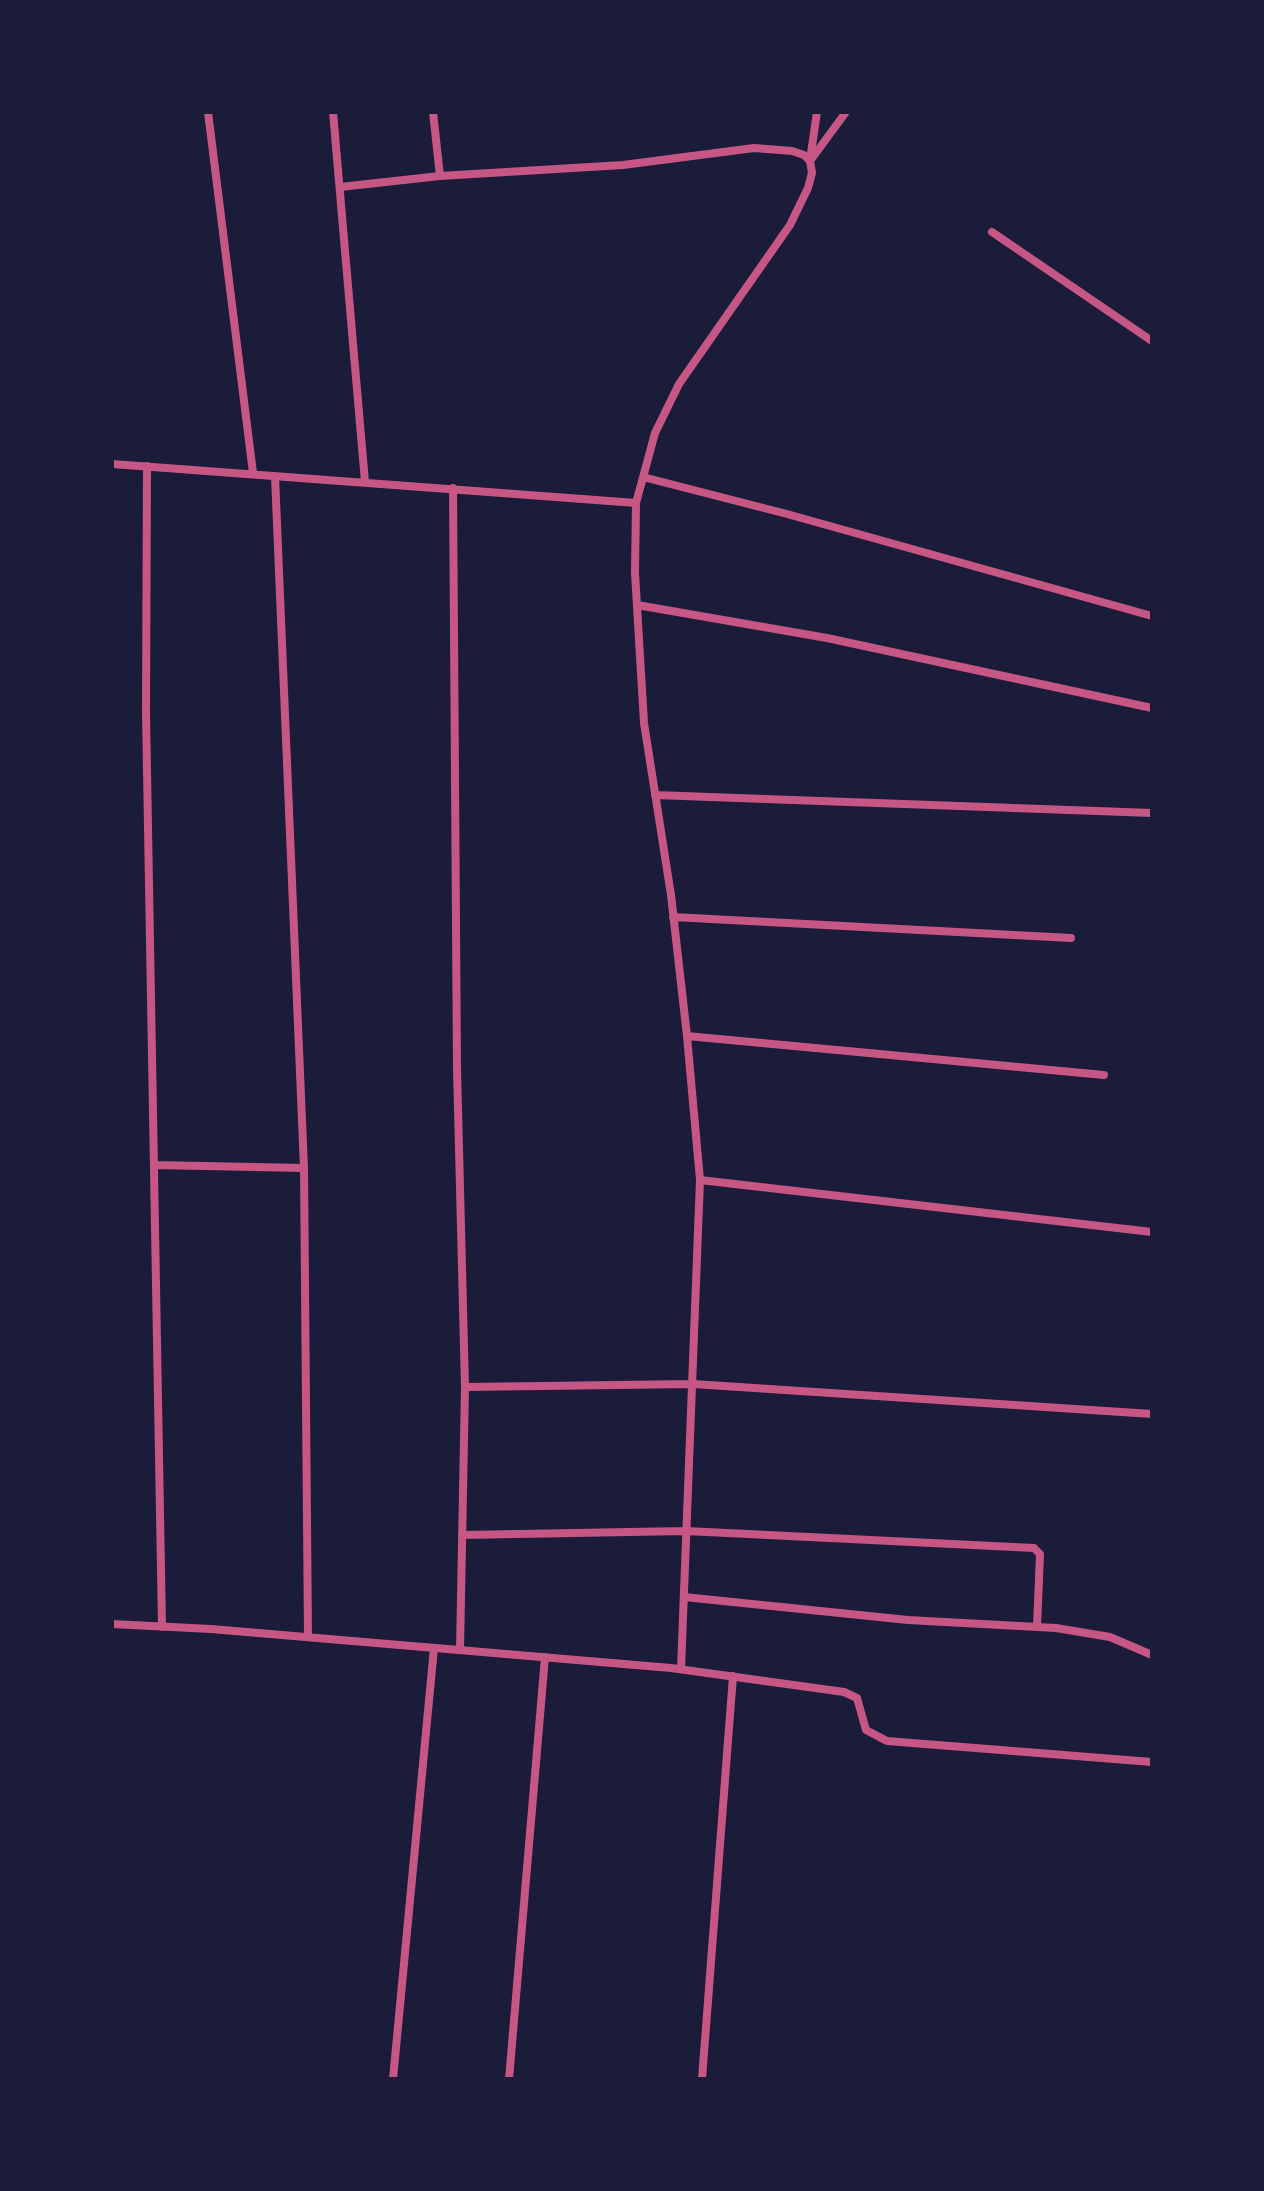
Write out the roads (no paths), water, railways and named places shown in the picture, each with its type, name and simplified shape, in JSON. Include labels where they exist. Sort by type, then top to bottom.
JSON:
[{"type":"street","points":[[208,112],[253,473]]},
{"type":"street","points":[[333,112],[365,482]]},
{"type":"street","points":[[433,112],[440,176]]},
{"type":"street","points":[[681,1669],[700,1180],[673,917],[644,723],[637,605],[636,503],[655,433],[679,384],[790,225],[808,188],[817,112]]},
{"type":"street","points":[[810,161],[846,112]]},
{"type":"street","points":[[340,187],[440,176],[623,165],[754,148],[792,151],[810,161]]},
{"type":"street","points":[[992,232],[1152,341]]},
{"type":"street","points":[[112,464],[636,503]]},
{"type":"street","points":[[147,466],[146,713],[162,1627]]},
{"type":"street","points":[[275,476],[304,1168],[308,1637]]},
{"type":"street","points":[[643,477],[1152,616]]},
{"type":"street","points":[[453,488],[457,1069],[465,1387],[460,1650]]},
{"type":"street","points":[[637,605],[827,638],[1152,708]]},
{"type":"street","points":[[655,795],[1152,813]]},
{"type":"street","points":[[673,917],[1071,938]]},
{"type":"street","points":[[687,1036],[1104,1075]]},
{"type":"street","points":[[154,1165],[304,1168]]},
{"type":"street","points":[[700,1180],[1152,1232]]},
{"type":"street","points":[[465,1387],[693,1384],[1152,1414]]},
{"type":"street","points":[[462,1535],[686,1531],[1034,1548],[1040,1554],[1037,1627]]},
{"type":"street","points":[[684,1597],[908,1620],[1037,1627],[1110,1637],[1152,1655]]},
{"type":"street","points":[[112,1624],[308,1637],[681,1669],[844,1692],[857,1698],[866,1730],[887,1741],[1152,1762]]},
{"type":"street","points":[[393,2079],[434,1648]]},
{"type":"street","points":[[509,2079],[545,1657]]},
{"type":"street","points":[[702,2079],[733,1676]]}]
